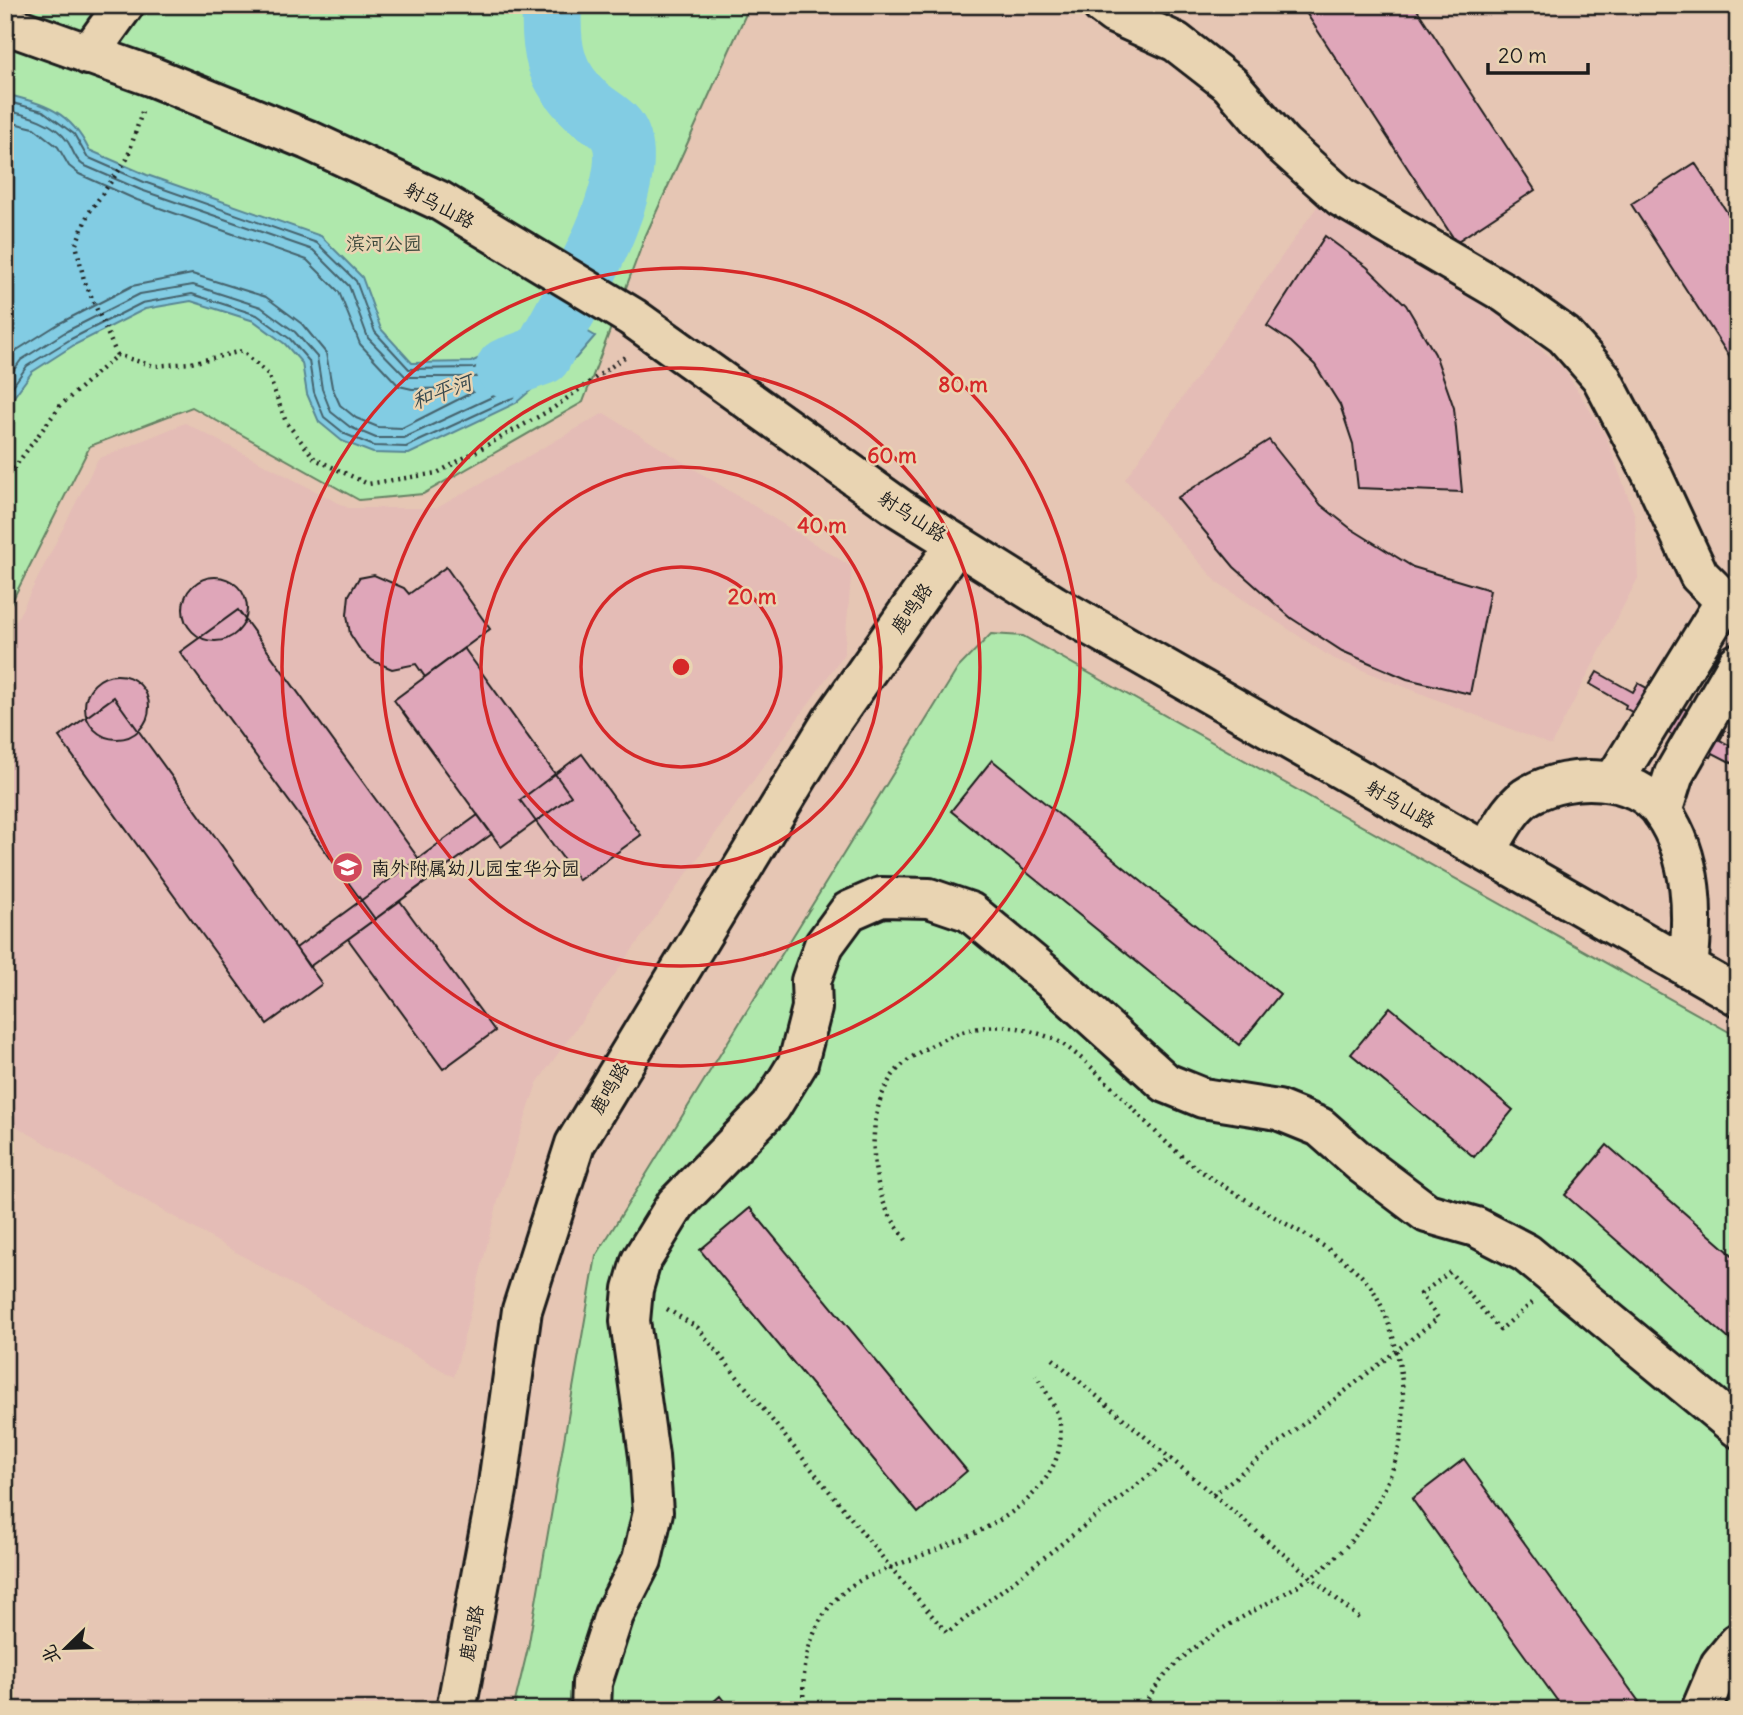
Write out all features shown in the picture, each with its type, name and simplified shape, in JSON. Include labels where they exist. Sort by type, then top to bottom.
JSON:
[{"type":"street","points":[[89,55],[124,5]]},
{"type":"street","points":[[1102,5],[1114,15],[1176,43],[1230,84],[1282,144],[1341,197],[1506,293],[1564,335],[1601,377],[1652,474],[1699,575],[1731,605],[1614,781]]},
{"type":"street","name":"射乌山路","points":[[5,24],[153,77],[308,140],[440,201],[642,324],[899,508],[1054,606],[1738,996]]},
{"type":"street","name":"鹿鸣路","points":[[456,1710],[497,1491],[522,1310],[575,1144],[831,722],[957,544]]},
{"type":"street","points":[[1662,812],[1674,774],[1738,663]]},
{"type":"street","points":[[1486,852],[1510,813],[1530,794],[1579,782],[1614,781],[1644,795],[1662,812],[1677,841],[1688,876],[1693,923],[1688,968]]},
{"type":"street","points":[[591,1710],[592,1683],[614,1615],[642,1560],[653,1512],[649,1455],[630,1321],[633,1289],[640,1261],[676,1204],[771,1107],[798,1063],[812,1009],[811,981],[824,945],[849,911],[881,897],[929,898],[970,912],[1052,980],[1166,1083],[1203,1098],[1278,1110],[1320,1127],[1362,1164],[1427,1213],[1489,1234],[1525,1253],[1738,1428]]},
{"type":"street","points":[[1701,1710],[1720,1665],[1738,1643]]},
{"type":"path","points":[[117,355],[84,281],[76,244],[88,214],[127,159],[153,77]]},
{"type":"path","points":[[117,355],[154,366],[191,363],[242,351],[268,374],[286,422],[315,459],[368,484],[438,472],[552,408],[629,353],[642,324]]},
{"type":"path","points":[[5,480],[60,406],[117,355]]},
{"type":"path","points":[[906,1240],[886,1208],[876,1172],[875,1134],[881,1101],[896,1071],[919,1052],[950,1035],[984,1027],[1016,1028],[1059,1042],[1189,1162],[1339,1256],[1375,1292],[1398,1350],[1402,1398],[1399,1446],[1384,1489],[1357,1535],[1310,1578],[1195,1645],[1151,1692],[1141,1710]]},
{"type":"path","points":[[1213,1495],[1438,1318],[1420,1294],[1450,1272],[1500,1329],[1559,1281]]},
{"type":"path","points":[[633,1289],[698,1328],[891,1568],[947,1633],[1170,1459]]},
{"type":"path","points":[[1053,1359],[1359,1618]]},
{"type":"path","points":[[804,1710],[802,1678],[808,1646],[832,1604],[852,1585],[986,1528],[1030,1497],[1050,1474],[1061,1450],[1058,1415],[1036,1375]]},
{"type":"shaded area","points":[[1323,198],[1482,299],[1564,369],[1605,434],[1635,516],[1638,578],[1551,745],[1332,658],[1217,582],[1125,479]]},
{"type":"shaded area","name":"南外附属幼儿园宝华分园","points":[[604,413],[852,567],[844,654],[537,1083],[498,1201],[454,1377],[5,1120],[5,643],[98,459],[185,423],[348,508],[437,508]]},
{"type":"green space","name":"滨河公园","points":[[5,5],[750,5],[645,237],[583,402],[423,494],[359,500],[192,407],[90,446],[5,615]]},
{"type":"green space","points":[[991,634],[1023,636],[1738,1037],[1738,1710],[513,1710],[528,1648],[596,1256],[958,668]]},
{"type":"water","points":[[5,94],[55,111],[73,126],[89,150],[147,175],[321,236],[362,277],[381,329],[412,363],[471,362],[515,342],[549,309],[595,336],[576,358],[553,371],[516,403],[409,454],[373,453],[342,441],[319,422],[307,394],[302,363],[285,344],[254,321],[191,301],[145,309],[74,345],[32,372],[5,409]]},
{"type":"building","points":[[1301,5],[1414,5],[1535,190],[1456,242]]},
{"type":"building","points":[[1695,163],[1738,229],[1738,370],[1631,204]]},
{"type":"building","points":[[1325,236],[1367,267],[1406,305],[1435,354],[1454,408],[1462,492],[1358,488],[1353,444],[1340,405],[1315,365],[1291,342],[1267,326]]},
{"type":"building","points":[[1269,440],[1321,505],[1350,528],[1413,567],[1490,590],[1470,694],[1407,679],[1342,651],[1291,618],[1234,567],[1177,498]]},
{"type":"building","points":[[446,567],[490,629],[425,677],[416,664],[392,669],[373,661],[361,651],[350,634],[347,615],[349,595],[359,578],[374,575],[404,588],[409,594]]},
{"type":"building","points":[[215,577],[238,586],[247,609],[238,632],[215,641],[192,632],[183,609],[192,586]]},
{"type":"building","points":[[238,610],[432,877],[375,919],[180,652]]},
{"type":"building","points":[[464,648],[571,796],[501,847],[394,700]]},
{"type":"building","points":[[1597,672],[1633,692],[1638,683],[1725,731],[1720,740],[1738,750],[1738,766],[1713,753],[1711,757],[1625,708],[1626,705],[1590,684]]},
{"type":"building","points":[[117,675],[135,681],[143,689],[149,707],[143,725],[135,733],[117,739],[99,733],[91,725],[85,707],[91,689],[99,681]]},
{"type":"building","points":[[114,697],[322,984],[267,1024],[59,737]]},
{"type":"building","points":[[582,754],[641,835],[579,880],[520,800]]},
{"type":"building","points":[[992,760],[1280,994],[1239,1045],[951,811]]},
{"type":"building","points":[[478,815],[492,834],[309,967],[296,948]]},
{"type":"building","points":[[400,901],[495,1031],[443,1069],[348,939]]},
{"type":"building","points":[[1390,1007],[1513,1110],[1474,1157],[1351,1054]]},
{"type":"building","points":[[1607,1145],[1738,1260],[1738,1347],[1565,1195]]},
{"type":"building","points":[[750,1208],[967,1471],[918,1513],[700,1250]]},
{"type":"building","points":[[1464,1459],[1645,1710],[1564,1710],[1412,1499]]},
{"type":"building","points":[[720,1696],[731,1710],[704,1710]]},
{"type":"waterway","name":"和平河","points":[[506,368],[542,355],[600,242],[614,209],[622,177],[624,150],[616,129],[576,95],[556,60],[552,35],[552,5]]},
{"type":"place","name":"南外附属幼儿园宝华分园","points":[[348,868]]}]
